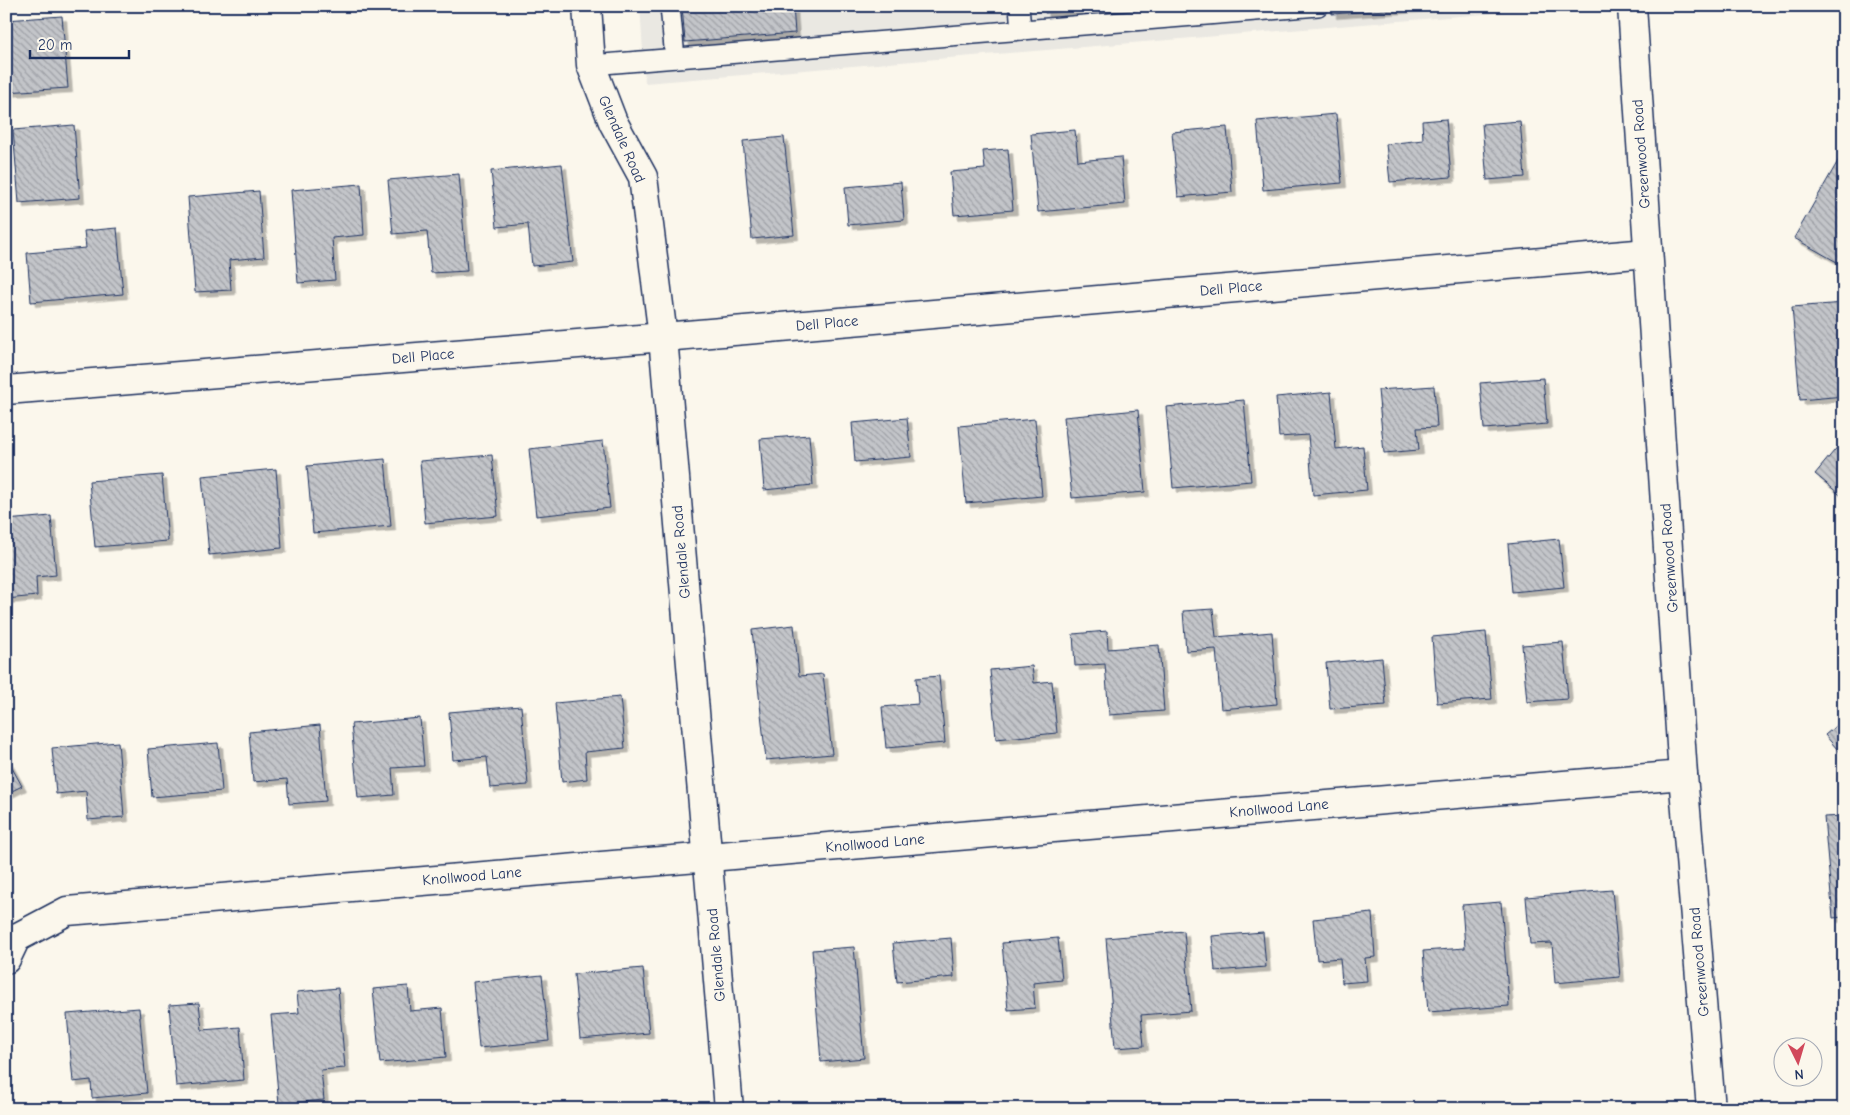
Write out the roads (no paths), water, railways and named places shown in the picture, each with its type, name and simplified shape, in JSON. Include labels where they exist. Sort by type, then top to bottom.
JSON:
[{"type":"street","name":"Glendale Road","points":[[587,6],[591,65],[613,122],[643,177],[663,337],[728,1109]]},
{"type":"street","name":"Greenwood Road","points":[[1632,6],[1684,775],[1711,1109]]},
{"type":"street","name":"Dell Place","points":[[6,390],[663,337],[1648,253]]},
{"type":"street","name":"Knollwood Lane","points":[[6,959],[16,938],[67,911],[1684,775]]},
{"type":"lane","points":[[670,6],[675,58]]},
{"type":"lane","points":[[1019,6],[1021,30]]},
{"type":"lane","points":[[591,65],[1318,6]]}]
